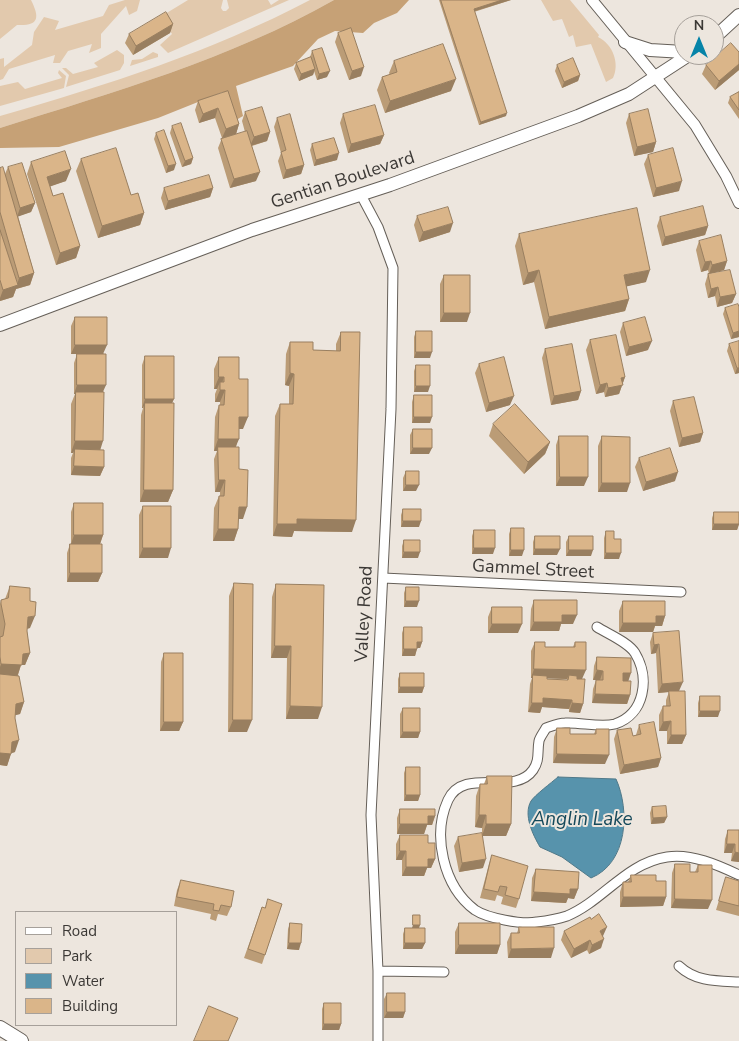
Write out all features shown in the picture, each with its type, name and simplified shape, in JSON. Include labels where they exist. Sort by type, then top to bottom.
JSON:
[{"type":"main road","points":[[724,29],[739,15]]},
{"type":"main road","points":[[625,42],[650,50],[674,51]]},
{"type":"main road","name":"Gentian Boulevard","points":[[0,325],[252,230],[361,195],[578,116],[629,94],[675,65]]},
{"type":"main road","points":[[0,1028],[21,1041]]},
{"type":"street","points":[[592,0],[694,125],[726,176],[739,203]]},
{"type":"street","name":"Valley Road","points":[[361,195],[378,227],[393,268],[391,408],[371,815],[378,971],[378,1041]]},
{"type":"street","name":"Gammel Street","points":[[383,578],[681,592]]},
{"type":"street","points":[[597,627],[634,652],[641,670],[644,690],[640,704],[629,717],[614,724],[564,723],[546,728],[539,741],[538,760],[532,771],[524,778],[510,782],[482,781],[463,786],[449,798],[440,826],[443,858],[454,888],[475,910],[505,920],[535,923],[566,916],[629,871],[667,857],[702,859],[739,875]]},
{"type":"street","points":[[679,966],[686,973],[704,980],[739,982]]},
{"type":"street","points":[[378,971],[444,972]]},
{"type":"green space","points":[[0,0],[31,0],[36,12],[36,20],[30,24],[17,25],[0,39]]},
{"type":"green space","points":[[125,0],[140,0],[137,11],[129,15],[126,6],[101,34],[101,48],[89,53],[92,44],[68,51],[60,63],[53,63],[55,55],[9,69],[3,79],[0,80],[0,59],[4,58],[4,67],[32,45],[34,32],[44,17],[59,21],[55,30],[103,16],[109,5]]},
{"type":"green space","points":[[188,0],[223,0],[221,8],[223,11],[226,11],[229,8],[227,0],[268,0],[271,5],[279,0],[289,0],[168,53],[160,45],[172,34],[163,20],[165,14]]},
{"type":"green space","points":[[310,0],[334,0],[254,40],[213,57],[171,73],[0,128],[0,116],[158,66],[235,36]]},
{"type":"green space","points":[[541,0],[570,0],[599,35],[598,37],[608,44],[611,49],[616,67],[613,78],[606,82],[591,44],[576,47],[573,35],[569,37],[562,19],[553,21]]},
{"type":"green space","points":[[117,50],[124,55],[124,63],[120,70],[66,87],[69,75],[62,68],[66,68],[73,74],[98,67],[94,63]]},
{"type":"green space","points":[[153,52],[158,54],[158,57],[130,66],[132,60],[142,59]]},
{"type":"green space","points":[[59,70],[66,76],[64,88],[0,106],[0,86],[18,82],[25,89],[62,78],[58,73]]},
{"type":"shaded area","points":[[334,0],[409,0],[397,13],[374,23],[363,33],[335,31],[318,39],[293,66],[236,86],[243,116],[236,120],[229,98],[223,92],[158,118],[59,147],[0,148],[0,128],[171,73],[213,57],[254,40]]},
{"type":"water","name":"Anglin Lake","points":[[558,777],[616,779],[623,805],[623,834],[619,848],[612,861],[603,871],[591,878],[562,857],[540,847],[528,819],[531,801]]},
{"type":"building","points":[[441,0],[502,0],[474,9],[507,113],[481,122]]},
{"type":"building","points":[[166,12],[173,24],[136,46],[129,34]]},
{"type":"building","points":[[351,28],[364,67],[352,71],[338,33]]},
{"type":"building","points":[[731,43],[739,52],[739,64],[719,81],[706,65],[724,65],[724,49]]},
{"type":"building","points":[[443,44],[456,79],[390,101],[382,77],[397,72],[394,61]]},
{"type":"building","points":[[322,48],[330,71],[319,74],[312,51]]},
{"type":"building","points":[[311,57],[315,69],[301,74],[296,63]]},
{"type":"building","points":[[573,58],[580,75],[564,82],[557,65]]},
{"type":"building","points":[[228,91],[239,124],[226,129],[218,108],[203,114],[198,101]]},
{"type":"building","points":[[739,92],[739,110],[730,97]]},
{"type":"building","points":[[375,105],[384,135],[351,144],[343,114]]},
{"type":"building","points":[[262,107],[270,132],[254,137],[245,112]]},
{"type":"building","points":[[648,109],[656,142],[637,147],[629,114]]},
{"type":"building","points":[[290,114],[304,165],[286,170],[281,152],[286,150],[277,118]]},
{"type":"building","points":[[181,123],[193,158],[185,161],[172,126]]},
{"type":"building","points":[[164,130],[176,164],[168,166],[156,133]]},
{"type":"building","points":[[247,131],[260,172],[234,179],[221,139]]},
{"type":"building","points":[[334,138],[339,153],[316,160],[312,144]]},
{"type":"building","points":[[116,148],[131,195],[138,193],[144,213],[102,226],[81,159]]},
{"type":"building","points":[[673,148],[682,181],[656,188],[648,155]]},
{"type":"building","points":[[65,151],[71,169],[47,177],[53,196],[63,193],[80,246],[60,253],[31,162]]},
{"type":"building","points":[[22,163],[35,203],[20,208],[8,167]]},
{"type":"building","points":[[3,167],[34,273],[19,278],[0,212],[0,168]]},
{"type":"building","points":[[209,175],[213,188],[168,201],[164,188]]},
{"type":"building","points":[[703,206],[708,226],[665,237],[660,217]]},
{"type":"building","points":[[448,207],[453,223],[423,232],[417,216]]},
{"type":"building","points":[[637,208],[650,270],[624,275],[629,299],[549,317],[539,270],[528,273],[519,234]]},
{"type":"building","points":[[0,230],[18,285],[3,290],[0,280]]},
{"type":"building","points":[[721,235],[727,261],[712,265],[711,261],[705,262],[699,241]]},
{"type":"building","points":[[730,270],[736,294],[720,297],[718,287],[711,289],[708,274]]},
{"type":"building","points":[[444,275],[470,275],[470,313],[444,313]]},
{"type":"building","points":[[738,304],[739,331],[733,333],[725,308]]},
{"type":"building","points":[[75,317],[107,317],[107,345],[75,345]]},
{"type":"building","points":[[645,317],[652,341],[629,347],[623,323]]},
{"type":"building","points":[[416,331],[432,331],[432,352],[416,352]]},
{"type":"building","points":[[341,332],[360,332],[356,520],[297,519],[297,524],[277,524],[280,404],[293,404],[294,374],[290,373],[290,342],[313,342],[313,350],[340,351]]},
{"type":"building","points":[[616,335],[625,377],[621,378],[623,385],[608,388],[607,383],[600,385],[590,340]]},
{"type":"building","points":[[739,341],[739,368],[737,368],[729,344]]},
{"type":"building","points":[[572,344],[581,391],[554,396],[545,349]]},
{"type":"building","points":[[77,354],[106,354],[106,385],[77,385]]},
{"type":"building","points":[[145,356],[174,356],[174,399],[145,399]]},
{"type":"building","points":[[219,357],[239,357],[239,379],[248,379],[248,417],[239,417],[239,439],[218,439],[219,405],[224,405],[225,390],[220,390],[220,382],[224,382],[224,377],[219,377]]},
{"type":"building","points":[[504,357],[514,396],[489,403],[479,364]]},
{"type":"building","points":[[416,365],[430,365],[430,386],[416,386]]},
{"type":"building","points":[[76,392],[104,392],[103,441],[75,441]]},
{"type":"building","points":[[414,395],[432,395],[432,417],[414,417]]},
{"type":"building","points":[[694,397],[703,433],[682,438],[673,401]]},
{"type":"building","points":[[145,403],[174,403],[173,490],[144,490]]},
{"type":"building","points":[[515,404],[550,442],[528,462],[493,424]]},
{"type":"building","points":[[413,429],[432,429],[432,448],[413,448]]},
{"type":"building","points":[[559,436],[588,436],[588,477],[560,477]]},
{"type":"building","points":[[602,436],[630,437],[630,483],[602,483]]},
{"type":"building","points":[[218,447],[239,447],[239,469],[248,470],[247,507],[239,507],[238,529],[218,529],[219,496],[224,496],[225,480],[219,480]]},
{"type":"building","points":[[670,448],[678,472],[646,482],[639,458]]},
{"type":"building","points":[[75,449],[104,450],[104,467],[74,466]]},
{"type":"building","points":[[406,471],[419,471],[419,485],[406,485]]},
{"type":"building","points":[[74,503],[103,503],[103,535],[74,535]]},
{"type":"building","points":[[143,506],[171,506],[171,548],[143,548]]},
{"type":"building","points":[[403,509],[421,509],[421,521],[403,521]]},
{"type":"building","points":[[714,512],[739,512],[739,524],[714,524]]},
{"type":"building","points":[[511,528],[524,528],[524,550],[511,550]]},
{"type":"building","points":[[474,530],[495,530],[495,548],[474,548]]},
{"type":"building","points":[[606,531],[614,531],[614,539],[621,539],[621,553],[606,553]]},
{"type":"building","points":[[535,536],[560,536],[560,549],[535,549]]},
{"type":"building","points":[[569,536],[593,536],[593,550],[569,550]]},
{"type":"building","points":[[404,540],[420,540],[420,552],[404,552]]},
{"type":"building","points":[[70,544],[102,544],[102,573],[70,573]]},
{"type":"building","points":[[234,583],[253,584],[252,720],[233,720]]},
{"type":"building","points":[[276,584],[324,585],[322,707],[290,706],[291,646],[275,646]]},
{"type":"building","points":[[10,586],[30,588],[30,601],[36,602],[35,616],[28,617],[27,631],[30,653],[23,654],[22,665],[1,664],[0,637],[3,636],[5,624],[1,600],[8,598]]},
{"type":"building","points":[[406,587],[419,587],[419,601],[406,601]]},
{"type":"building","points":[[534,600],[577,600],[577,615],[562,615],[562,622],[534,622]]},
{"type":"building","points":[[623,601],[665,601],[665,616],[656,616],[656,623],[623,623]]},
{"type":"building","points":[[492,607],[522,607],[522,624],[492,624]]},
{"type":"building","points":[[404,627],[422,627],[422,642],[417,642],[417,649],[404,649]]},
{"type":"building","points":[[679,631],[683,682],[662,684],[659,644],[654,645],[653,633]]},
{"type":"building","points":[[535,642],[545,642],[545,647],[575,647],[575,642],[586,642],[586,670],[534,669]]},
{"type":"building","points":[[164,653],[183,653],[183,722],[164,722]]},
{"type":"building","points":[[597,657],[631,658],[631,673],[623,673],[623,681],[631,681],[630,695],[595,694],[596,680],[603,680],[603,671],[597,670]]},
{"type":"building","points":[[400,673],[424,673],[424,687],[400,687]]},
{"type":"building","points":[[0,674],[19,676],[24,702],[16,704],[15,718],[19,740],[12,742],[11,754],[0,753]]},
{"type":"building","points":[[533,675],[547,676],[547,679],[568,680],[569,675],[577,676],[577,679],[585,679],[583,704],[572,703],[572,700],[543,698],[543,703],[532,703]]},
{"type":"building","points":[[669,691],[685,691],[686,735],[671,735],[671,721],[663,722],[663,706],[670,706]]},
{"type":"building","points":[[700,696],[720,696],[720,711],[700,711]]},
{"type":"building","points":[[403,708],[420,708],[420,732],[403,732]]},
{"type":"building","points":[[654,722],[661,758],[624,765],[617,730],[631,728],[633,736],[641,734],[639,725]]},
{"type":"building","points":[[557,728],[570,728],[570,734],[596,734],[596,729],[609,729],[609,755],[557,754]]},
{"type":"building","points":[[406,767],[420,767],[420,795],[406,795]]},
{"type":"building","points":[[487,776],[512,776],[511,824],[486,824],[486,815],[479,815],[480,784],[487,784]]},
{"type":"building","points":[[666,806],[667,817],[653,818],[652,807]]},
{"type":"building","points":[[400,809],[435,809],[435,816],[428,816],[428,824],[400,824]]},
{"type":"building","points":[[728,830],[739,830],[739,853],[735,852],[735,844],[727,844]]},
{"type":"building","points":[[482,833],[486,859],[462,863],[458,837]]},
{"type":"building","points":[[400,835],[428,835],[428,843],[435,843],[435,859],[428,859],[428,867],[406,867],[406,851],[400,851]]},
{"type":"building","points":[[492,855],[528,866],[519,899],[505,895],[507,887],[500,886],[498,892],[484,889]]},
{"type":"building","points":[[675,864],[690,864],[690,872],[698,872],[698,865],[712,865],[712,900],[675,899]]},
{"type":"building","points":[[536,869],[579,872],[578,889],[570,889],[570,894],[534,892]]},
{"type":"building","points":[[631,875],[656,875],[656,881],[666,881],[666,897],[623,897],[623,882],[631,882]]},
{"type":"building","points":[[726,877],[739,881],[739,906],[719,901]]},
{"type":"building","points":[[181,880],[234,891],[231,907],[221,905],[219,911],[213,910],[214,904],[177,897]]},
{"type":"building","points":[[268,899],[282,904],[265,955],[248,949],[262,907],[265,908]]},
{"type":"building","points":[[599,914],[607,927],[600,931],[604,939],[592,945],[590,940],[574,949],[564,931]]},
{"type":"building","points":[[413,915],[420,915],[420,925],[413,925]]},
{"type":"building","points":[[290,923],[302,924],[301,943],[289,943]]},
{"type":"building","points":[[459,923],[500,923],[500,945],[459,945]]},
{"type":"building","points":[[519,927],[554,927],[554,948],[511,949],[511,933],[519,933]]},
{"type":"building","points":[[405,928],[425,928],[425,943],[405,943]]},
{"type":"building","points":[[387,993],[405,993],[405,1012],[387,1012]]},
{"type":"building","points":[[324,1003],[341,1003],[341,1024],[324,1024]]},
{"type":"building","points":[[209,1006],[238,1018],[228,1041],[194,1041]]}]
